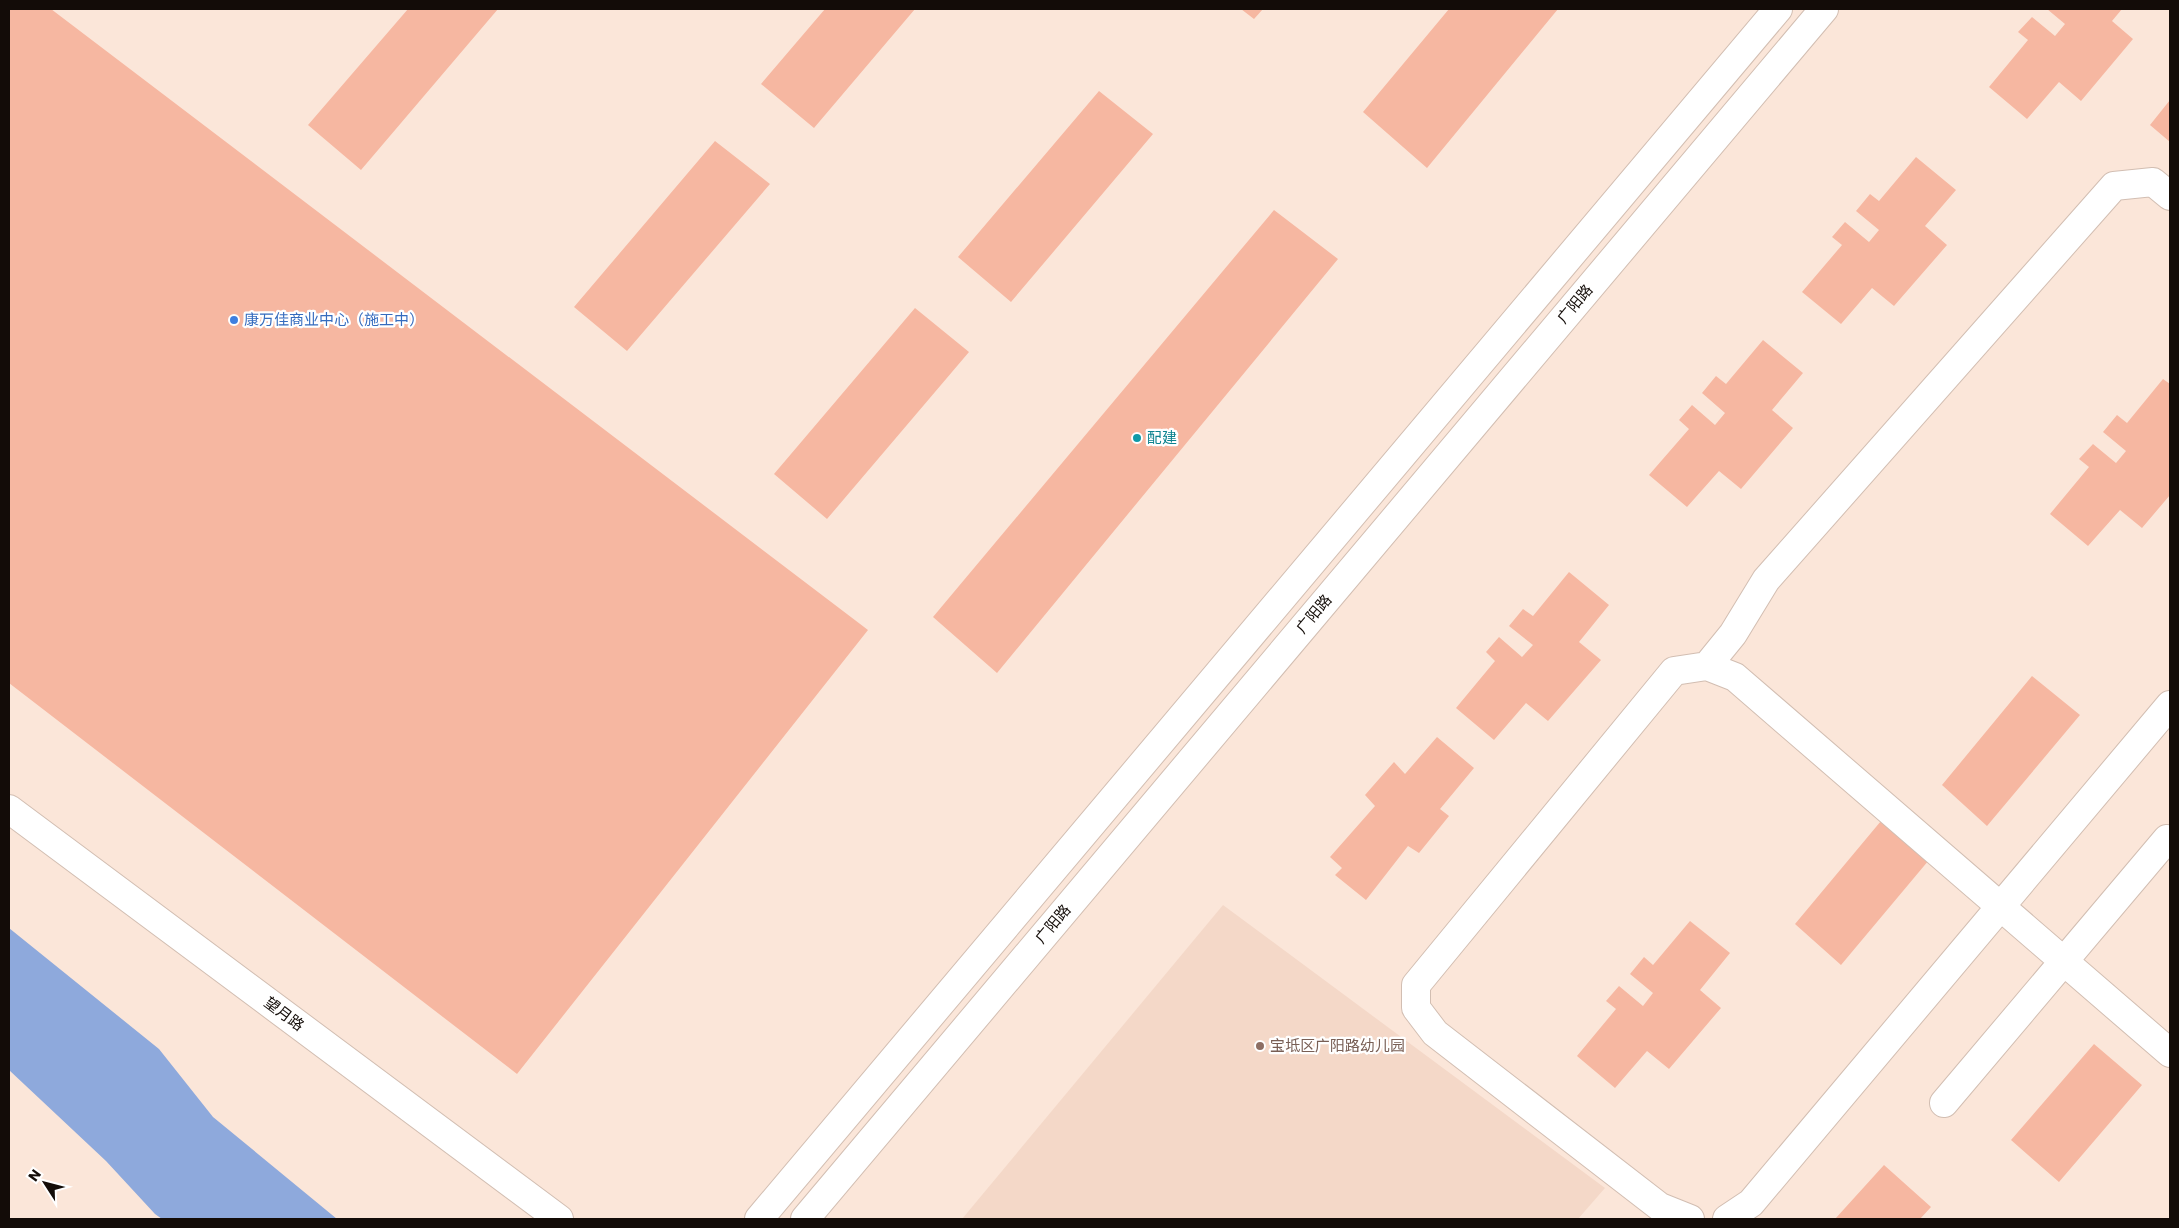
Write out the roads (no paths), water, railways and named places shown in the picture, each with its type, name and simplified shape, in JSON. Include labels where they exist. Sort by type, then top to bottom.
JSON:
[{"type":"street","points":[[759,1219],[1778,9]]},
{"type":"street","name":"广阳路","points":[[804,1219],[1824,9]]},
{"type":"street","points":[[1707,666],[1733,634],[1766,580],[2114,186],[2153,182],[2170,196]]},
{"type":"street","points":[[1690,1219],[1655,1213],[1435,1033],[1416,1008],[1416,984],[1674,672],[1707,666],[1735,677],[2170,1053]]},
{"type":"street","points":[[1727,1219],[1751,1203],[2170,705]]},
{"type":"street","name":"望月路","points":[[9,809],[559,1219]]},
{"type":"street","points":[[1944,1103],[2167,839]]},
{"type":"water","points":[[9,928],[159,1049],[213,1117],[337,1219],[162,1219],[155,1214],[106,1161],[9,1070]]},
{"type":"place","name":"康万佳商业中心（施工中）","points":[[234,320]]},
{"type":"place","name":"配建","points":[[1137,438]]},
{"type":"place","name":"宝坻区广阳路幼儿园","points":[[1260,1046]]}]
